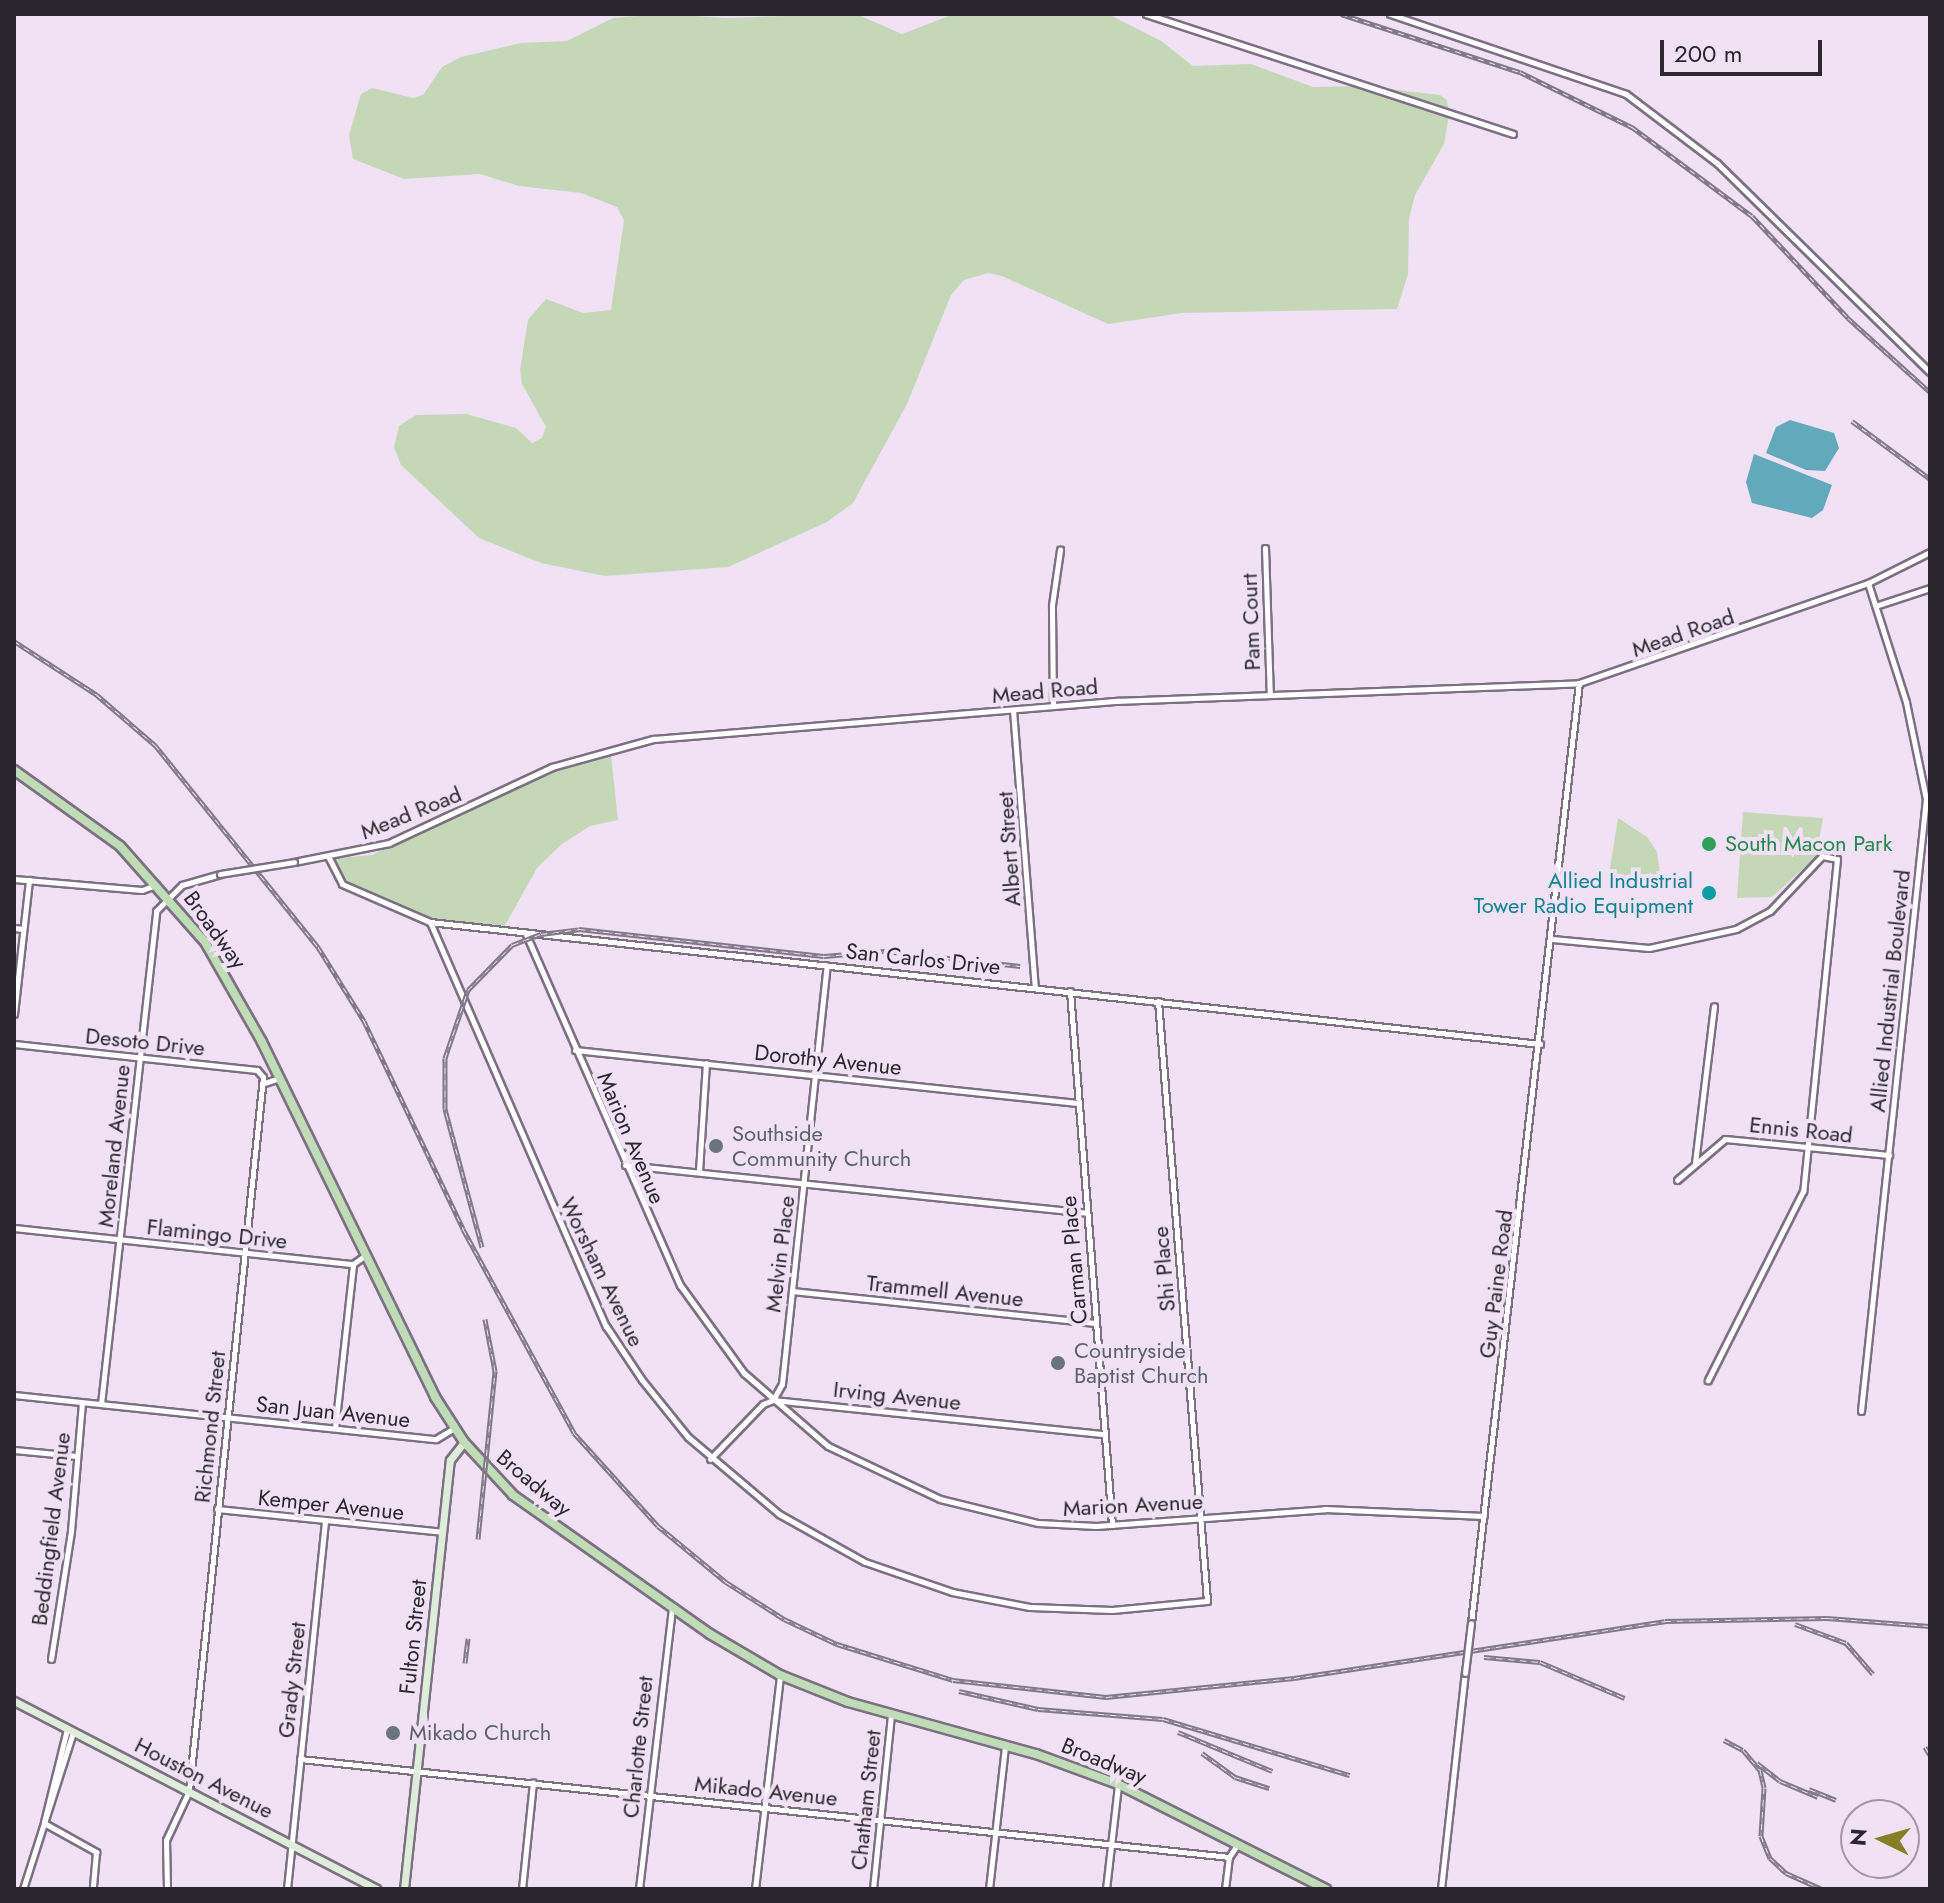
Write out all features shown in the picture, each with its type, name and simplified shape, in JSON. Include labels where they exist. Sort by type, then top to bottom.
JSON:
[{"type":"main road","name":"Broadway","points":[[14,770],[93,823],[157,884],[233,986],[454,1428],[526,1506],[672,1608],[780,1675],[891,1714],[1006,1745],[1118,1784],[1326,1889]]},
{"type":"street","points":[[1146,14],[1513,134]]},
{"type":"street","points":[[1390,14],[1626,94],[1717,163],[1930,372]]},
{"type":"street","name":"Pam Court","points":[[1265,548],[1270,695]]},
{"type":"street","points":[[1053,706],[1052,605],[1060,550]]},
{"type":"street","name":"Mead Road","points":[[171,899],[182,885],[220,874],[389,843],[552,767],[625,744],[1053,706],[1579,683],[1868,583],[1930,552]]},
{"type":"street","name":"Allied Industrial Boulevard","points":[[1861,1411],[1926,790],[1878,605],[1868,583]]},
{"type":"street","points":[[1878,605],[1930,588]]},
{"type":"street","name":"Guy Paine Road","points":[[1441,1889],[1579,683]]},
{"type":"street","name":"Albert Street","points":[[1013,710],[1035,987]]},
{"type":"street","name":"San Carlos Drive","points":[[328,856],[342,884],[430,922],[1540,1044]]},
{"type":"street","points":[[1552,939],[1649,948],[1736,929],[1770,911],[1822,856],[1837,859],[1803,1191],[1708,1380]]},
{"type":"street","points":[[14,879],[142,890],[157,884]]},
{"type":"street","points":[[14,1014],[29,880]]},
{"type":"street","name":"Moreland Avenue","points":[[101,1404],[156,911],[171,899]]},
{"type":"street","name":"Worsham Avenue","points":[[430,922],[606,1326],[642,1380],[710,1459],[807,1532],[865,1562],[952,1592],[1011,1605],[1112,1610],[1201,1603],[1207,1601],[1206,1582]]},
{"type":"street","points":[[14,928],[23,929]]},
{"type":"street","name":"Marion Avenue","points":[[525,932],[625,1165],[691,1302],[729,1356],[773,1400],[828,1446],[929,1495],[1026,1521],[1112,1525],[1325,1509],[1484,1516]]},
{"type":"street","name":"Melvin Place","points":[[773,1400],[781,1389],[827,965]]},
{"type":"street","name":"Carman Place","points":[[1070,991],[1112,1525]]},
{"type":"street","name":"Shi Place","points":[[1158,1001],[1206,1582]]},
{"type":"street","points":[[1695,1164],[1714,1006]]},
{"type":"street","name":"Desoto Drive","points":[[14,1044],[257,1070],[264,1083]]},
{"type":"street","name":"Dorothy Avenue","points":[[575,1050],[1077,1103]]},
{"type":"street","points":[[699,1171],[706,1063]]},
{"type":"street","points":[[264,1083],[279,1078]]},
{"type":"street","name":"Richmond Street","points":[[167,1889],[166,1840],[189,1791],[226,1417],[264,1083]]},
{"type":"street","name":"Ennis Road","points":[[1677,1180],[1725,1139],[1889,1155]]},
{"type":"street","points":[[625,1165],[1087,1213]]},
{"type":"street","name":"Flamingo Drive","points":[[14,1228],[353,1264]]},
{"type":"street","points":[[335,1428],[353,1264],[366,1255]]},
{"type":"street","name":"Trammell Avenue","points":[[792,1291],[1095,1323]]},
{"type":"street","name":"San Juan Avenue","points":[[14,1395],[441,1439],[454,1428]]},
{"type":"street","points":[[710,1459],[763,1404],[773,1400]]},
{"type":"street","name":"Irving Avenue","points":[[773,1400],[1104,1434]]},
{"type":"street","name":"Beddingfield Avenue","points":[[51,1659],[82,1403]]},
{"type":"street","name":"Fulton Street","points":[[404,1889],[451,1453],[464,1442]]},
{"type":"street","points":[[14,1450],[77,1456]]},
{"type":"street","name":"Kemper Avenue","points":[[217,1509],[442,1532]]},
{"type":"street","name":"Grady Street","points":[[287,1889],[325,1520]]},
{"type":"street","name":"Charlotte Street","points":[[639,1889],[672,1608]]},
{"type":"street","points":[[755,1889],[780,1675]]},
{"type":"street","name":"Houston Avenue","points":[[14,1701],[376,1889]]},
{"type":"street","name":"Chatham Street","points":[[873,1889],[891,1714]]},
{"type":"street","points":[[14,1885],[23,1888],[70,1730]]},
{"type":"street","points":[[989,1889],[1006,1745]]},
{"type":"street","name":"Mikado Avenue","points":[[300,1759],[1111,1842],[1229,1857]]},
{"type":"street","points":[[522,1889],[533,1783]]},
{"type":"street","points":[[1106,1889],[1118,1784]]},
{"type":"street","points":[[44,1823],[96,1852],[93,1889]]},
{"type":"street","points":[[1225,1889],[1229,1857],[1237,1844]]},
{"type":"green space","points":[[663,14],[725,18],[856,14],[902,34],[954,14],[1108,14],[1161,41],[1193,66],[1251,64],[1313,87],[1364,86],[1440,95],[1447,100],[1449,116],[1444,144],[1415,195],[1409,219],[1408,274],[1397,309],[1182,313],[1108,324],[1002,276],[988,273],[964,280],[951,295],[907,404],[853,503],[827,522],[728,567],[605,576],[541,563],[479,538],[401,465],[394,447],[399,426],[416,415],[466,414],[516,428],[532,443],[542,438],[546,427],[522,384],[520,370],[528,320],[546,299],[583,313],[611,310],[624,220],[617,207],[581,193],[519,186],[480,174],[404,179],[353,159],[349,135],[361,94],[372,88],[413,98],[423,95],[442,67],[461,57],[521,43],[567,41],[613,18]]},
{"type":"green space","points":[[611,755],[618,820],[590,826],[562,844],[537,868],[503,929],[428,922],[346,886],[333,873],[328,859],[372,855],[528,779],[579,760]]},
{"type":"green space","points":[[1743,812],[1823,818],[1816,857],[1772,897],[1737,898]]},
{"type":"green space","points":[[1618,818],[1647,837],[1657,852],[1662,888],[1608,881]]},
{"type":"water","points":[[1790,420],[1834,433],[1839,448],[1825,471],[1806,470],[1766,453],[1776,427]]},
{"type":"water","points":[[1754,454],[1832,485],[1823,510],[1812,518],[1752,503],[1746,482]]},
{"type":"railway","points":[[1341,14],[1520,72],[1632,127],[1752,216],[1848,318],[1930,392]]},
{"type":"railway","points":[[1852,421],[1930,479]]},
{"type":"railway","points":[[14,641],[97,695],[155,745],[318,947],[364,1021],[463,1229],[574,1433],[658,1526],[726,1582],[784,1619],[837,1644],[953,1680],[1106,1697],[1294,1678],[1665,1621],[1827,1618],[1930,1626]]},
{"type":"railway","points":[[482,1247],[445,1109],[445,1058],[468,990],[512,945],[541,934],[579,929],[824,956],[885,951],[1020,966]]},
{"type":"railway","points":[[478,1539],[495,1371],[485,1319]]},
{"type":"railway","points":[[1795,1624],[1846,1643],[1873,1674]]},
{"type":"railway","points":[[465,1663],[468,1638]]},
{"type":"railway","points":[[1484,1657],[1540,1662],[1625,1698]]},
{"type":"railway","points":[[959,1691],[1038,1709],[1163,1719],[1350,1775]]},
{"type":"railway","points":[[1178,1732],[1272,1771]]},
{"type":"railway","points":[[1724,1740],[1743,1750],[1760,1770],[1764,1788],[1761,1836],[1770,1858],[1786,1873],[1822,1889]]},
{"type":"railway","points":[[1925,1747],[1930,1755]]},
{"type":"railway","points":[[1202,1753],[1235,1777],[1269,1788]]},
{"type":"railway","points":[[1757,1763],[1780,1781],[1818,1797]]},
{"type":"railway","points":[[1809,1789],[1836,1800]]},
{"type":"place","name":"South Macon Park","points":[[1709,844]]},
{"type":"place","name":"Allied Industrial Tower Radio Equipment","points":[[1709,893]]},
{"type":"place","name":"Southside Community Church","points":[[716,1146]]},
{"type":"place","name":"Countryside Baptist Church","points":[[1058,1363]]},
{"type":"place","name":"Mikado Church","points":[[393,1733]]}]
